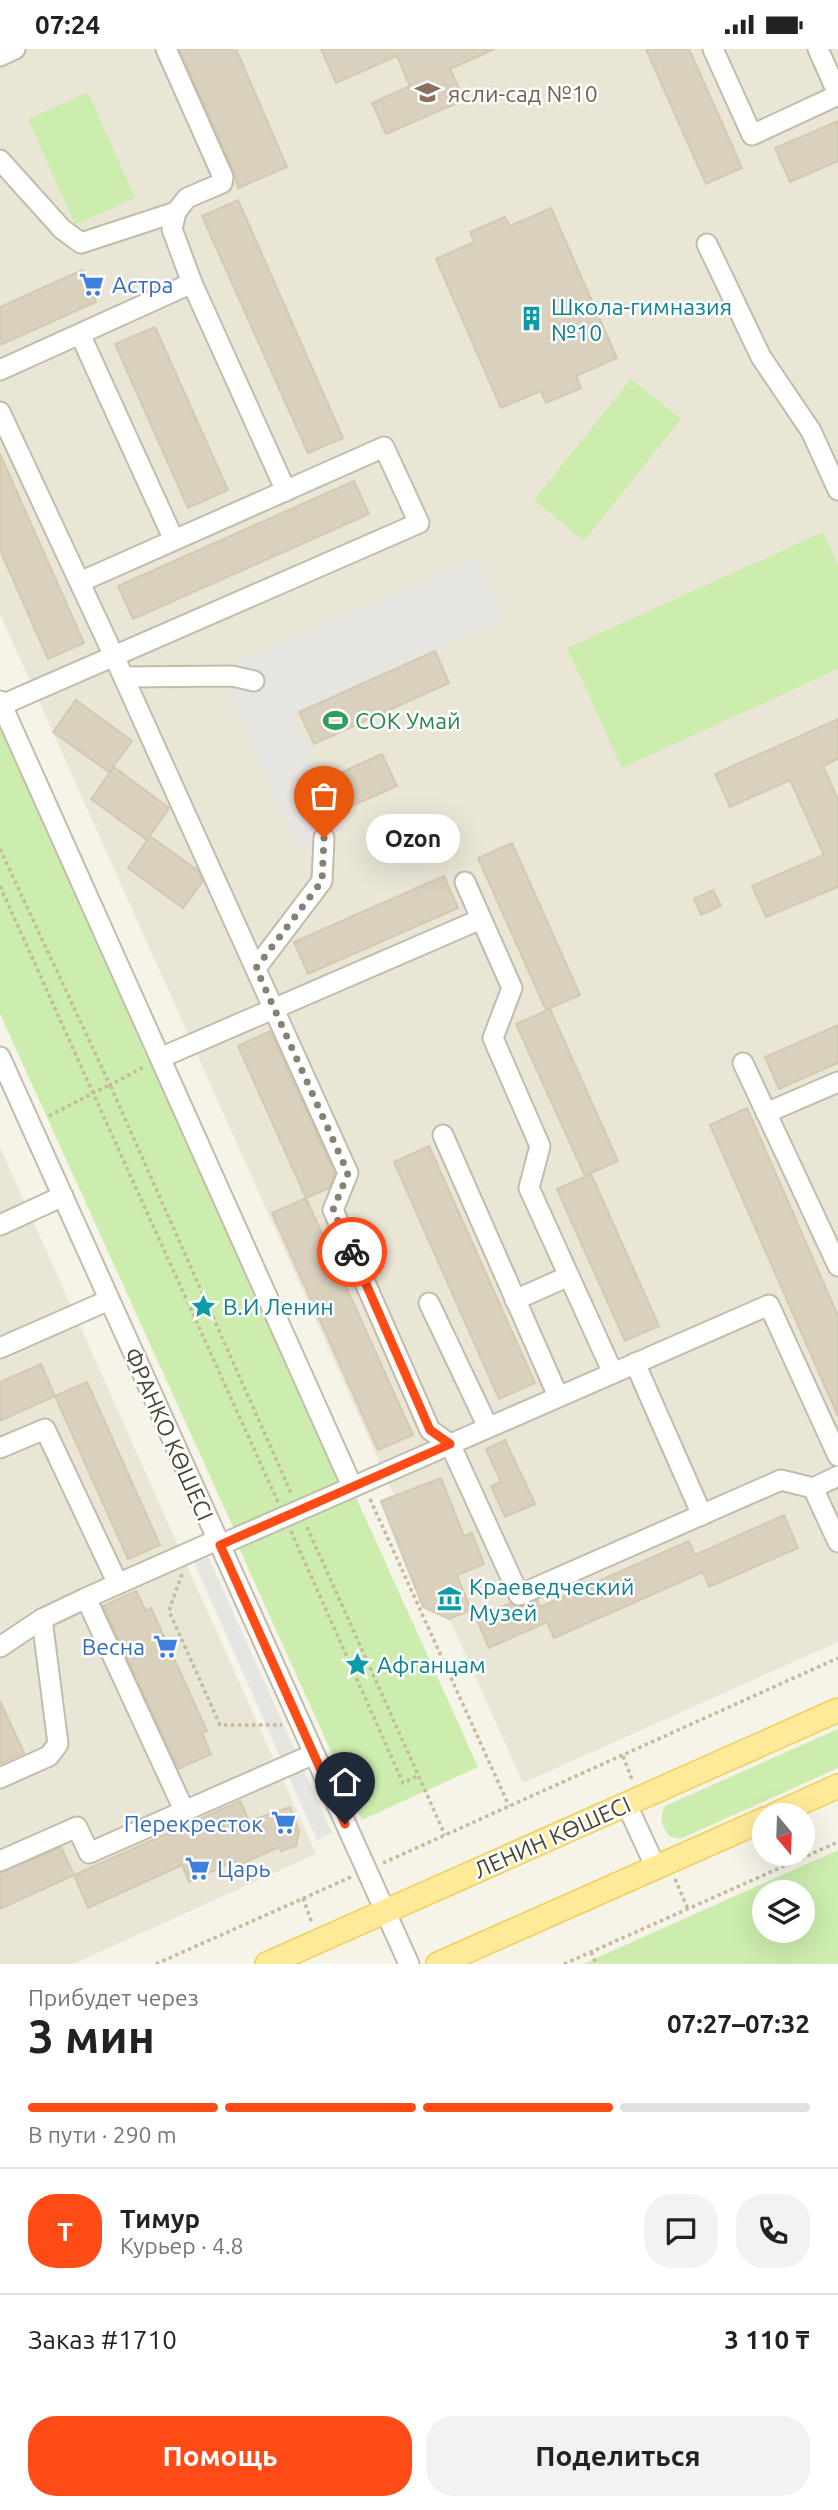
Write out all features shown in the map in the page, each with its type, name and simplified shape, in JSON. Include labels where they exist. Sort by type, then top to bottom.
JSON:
[{"type":"main road","name":"ЛЕНИН КӨШЕСІ","points":[[267,1964],[838,1710]]},
{"type":"main road","points":[[800,1803],[838,1786]]},
{"type":"main road","points":[[438,1964],[752,1825]]},
{"type":"street","points":[[0,55],[15,49]]},
{"type":"street","points":[[166,49],[223,177],[222,183],[187,198],[176,212],[172,229],[192,283],[286,491]]},
{"type":"street","points":[[713,49],[752,135],[838,95],[818,49]]},
{"type":"street","points":[[0,160],[62,229],[81,243],[176,212]]},
{"type":"street","points":[[707,244],[761,357],[811,431],[838,490]]},
{"type":"street","points":[[0,370],[192,283]]},
{"type":"street","points":[[80,334],[174,540]]},
{"type":"street","points":[[0,412],[124,677],[348,1173],[333,1210],[430,1430],[450,1444],[519,1595],[781,1480],[813,1488],[838,1476]]},
{"type":"street","points":[[80,582],[384,447],[419,523],[1,703],[160,1058],[357,1483]]},
{"type":"street","points":[[124,677],[232,676],[254,681]]},
{"type":"street","points":[[256,968],[322,881],[324,838]]},
{"type":"street","points":[[465,882],[512,988],[493,1038],[540,1146],[529,1188],[613,1373]]},
{"type":"street","points":[[160,1058],[481,919]]},
{"type":"street","name":"ФРАНКО КӨШЕСІ","points":[[0,1057],[408,1964]]},
{"type":"street","points":[[743,1063],[838,1266]]},
{"type":"street","points":[[766,1113],[838,1082]]},
{"type":"street","points":[[443,1135],[558,1396]]},
{"type":"street","points":[[0,1225],[63,1196]]},
{"type":"street","points":[[515,1300],[569,1276]]},
{"type":"street","points":[[0,1348],[109,1300]]},
{"type":"street","points":[[429,1303],[488,1427]]},
{"type":"street","points":[[0,1647],[42,1619],[86,1598],[190,1552],[291,1513],[769,1305],[838,1456]]},
{"type":"street","points":[[635,1363],[702,1515]]},
{"type":"street","points":[[0,1448],[45,1429],[118,1584]]},
{"type":"street","points":[[813,1488],[838,1542]]},
{"type":"street","points":[[86,1598],[184,1810]]},
{"type":"street","points":[[0,1778],[48,1756],[58,1744],[42,1619]]},
{"type":"street","points":[[0,1861],[77,1827],[89,1853],[314,1754]]},
{"type":"street","points":[[627,1805],[656,1868]]},
{"type":"path","points":[[0,849],[110,1085],[403,1783],[417,1776]]},
{"type":"path","points":[[0,886],[93,1093],[445,1835]]},
{"type":"path","points":[[31,1126],[160,1058]]},
{"type":"path","points":[[357,1483],[509,1807]]},
{"type":"path","points":[[190,1552],[169,1612],[220,1725],[301,1725]]},
{"type":"path","points":[[156,1964],[838,1658]]},
{"type":"path","points":[[564,1964],[838,1842]]},
{"type":"path","points":[[591,1952],[596,1964]]},
{"type":"shaded area","points":[[0,49],[838,49],[838,1642],[523,1783],[0,614]]},
{"type":"shaded area","points":[[471,560],[478,562],[505,619],[293,715],[344,829],[298,850],[226,687],[241,659]]},
{"type":"shaded area","points":[[0,1147],[316,1854],[73,1964],[0,1964]]},
{"type":"shaded area","points":[[208,1556],[332,1833],[317,1840],[194,1562]]},
{"type":"green space","points":[[88,92],[135,198],[75,225],[28,119]]},
{"type":"green space","points":[[631,379],[681,419],[584,541],[534,500]]},
{"type":"green space","points":[[823,532],[838,565],[838,669],[622,768],[567,648]]},
{"type":"green space","points":[[0,726],[340,1482],[234,1529],[0,1014]]},
{"type":"green space","points":[[355,1495],[478,1767],[362,1820],[239,1548]]},
{"type":"green space","points":[[838,1729],[838,1768],[760,1803],[752,1803],[752,1807],[680,1839],[669,1836],[666,1832],[662,1818],[665,1806]]},
{"type":"green space","points":[[838,1850],[838,1964],[583,1964],[752,1888],[752,1943],[815,1943],[815,1880],[771,1880],[802,1866],[815,1866],[816,1860]]},
{"type":"building","points":[[179,49],[236,49],[287,167],[238,188],[234,172]]},
{"type":"building","name":"ясли-сад №10","points":[[321,49],[495,49],[450,69],[464,100],[386,134],[372,103],[410,86],[397,56],[336,83]]},
{"type":"building","points":[[646,49],[689,49],[742,168],[706,184]]},
{"type":"building","points":[[838,121],[838,161],[790,182],[775,148]]},
{"type":"building","points":[[238,200],[343,438],[308,453],[202,216]]},
{"type":"building","name":"Школа-гимназия №10","points":[[551,208],[617,358],[576,376],[581,388],[546,403],[541,391],[501,408],[436,259],[474,242],[470,232],[505,217],[510,226]]},
{"type":"building","points":[[82,270],[96,302],[0,345],[0,307]]},
{"type":"building","points":[[155,327],[228,490],[188,508],[115,344]]},
{"type":"building","points":[[0,454],[84,643],[48,659],[0,550]]},
{"type":"building","points":[[354,481],[369,514],[133,619],[118,586]]},
{"type":"building","points":[[435,651],[449,683],[314,744],[299,712]]},
{"type":"building","points":[[76,700],[132,741],[109,772],[53,732]]},
{"type":"building","points":[[838,719],[838,759],[823,766],[838,800],[838,887],[766,917],[752,886],[824,855],[790,780],[730,807],[715,774]]},
{"type":"building","points":[[382,754],[397,786],[345,809],[331,777]]},
{"type":"building","points":[[114,767],[169,808],[147,840],[91,799]]},
{"type":"building","points":[[150,836],[197,870],[203,881],[183,908],[128,868]]},
{"type":"building","points":[[512,843],[580,995],[546,1010],[478,858]]},
{"type":"building","points":[[444,876],[458,908],[308,974],[294,942]]},
{"type":"building","points":[[713,890],[721,906],[701,915],[694,899]]},
{"type":"building","points":[[550,1009],[618,1161],[585,1176],[516,1024]]},
{"type":"building","points":[[838,1025],[838,1063],[779,1089],[765,1057]]},
{"type":"building","points":[[270,1031],[335,1173],[329,1188],[306,1198],[238,1046]]},
{"type":"building","points":[[747,1108],[838,1316],[838,1416],[710,1125]]},
{"type":"building","points":[[429,1146],[535,1383],[499,1399],[394,1162]]},
{"type":"building","points":[[591,1174],[659,1326],[625,1341],[557,1189]]},
{"type":"building","points":[[306,1198],[413,1435],[378,1450],[272,1213]]},
{"type":"building","points":[[41,1364],[55,1396],[0,1421],[0,1382]]},
{"type":"building","points":[[87,1382],[160,1545],[128,1559],[55,1396]]},
{"type":"building","points":[[505,1440],[535,1504],[505,1517],[491,1486],[501,1482],[486,1449]]},
{"type":"building","points":[[441,1478],[464,1536],[472,1533],[484,1564],[457,1575],[471,1610],[449,1619],[423,1607],[381,1501]]},
{"type":"building","points":[[784,1515],[798,1548],[709,1587],[703,1572],[554,1638],[547,1622],[489,1648],[476,1618],[510,1603],[518,1607],[537,1600],[540,1607],[689,1541],[695,1555]]},
{"type":"building","points":[[136,1591],[146,1611],[151,1608],[207,1731],[202,1733],[211,1754],[178,1769],[103,1606]]},
{"type":"building","points":[[0,1701],[24,1753],[0,1764]]},
{"type":"building","points":[[240,1801],[249,1821],[290,1807],[299,1831],[296,1846],[281,1851],[279,1847],[237,1866],[235,1861],[189,1882],[182,1865],[88,1908],[74,1875]]},
{"type":"building","points":[[61,1847],[74,1875],[0,1909],[0,1873]]},
{"type":"way so far","points":[[324,838],[322,881],[256,968],[348,1173],[333,1210],[352,1252]]},
{"type":"place","name":"ясли-сад №10","points":[[428,93]]},
{"type":"place","name":"Астра","points":[[92,284]]},
{"type":"place","name":"Школа-гимназия №10","points":[[531,319]]},
{"type":"place","name":"СОК Умай","points":[[335,720]]},
{"type":"place","name":"Ozon","points":[[324,838]]},
{"type":"place","name":"В.И Ленин","points":[[203,1306]]},
{"type":"place","name":"Краеведческий Музей","points":[[449,1599]]},
{"type":"place","name":"Весна","points":[[165,1646]]},
{"type":"place","name":"Афганцам","points":[[357,1664]]},
{"type":"place","name":"Перекресток","points":[[283,1823]]},
{"type":"place","name":"Царь","points":[[197,1868]]},
{"type":"route","points":[[345,1824],[220,1545],[450,1444],[430,1430],[352,1252]]}]
